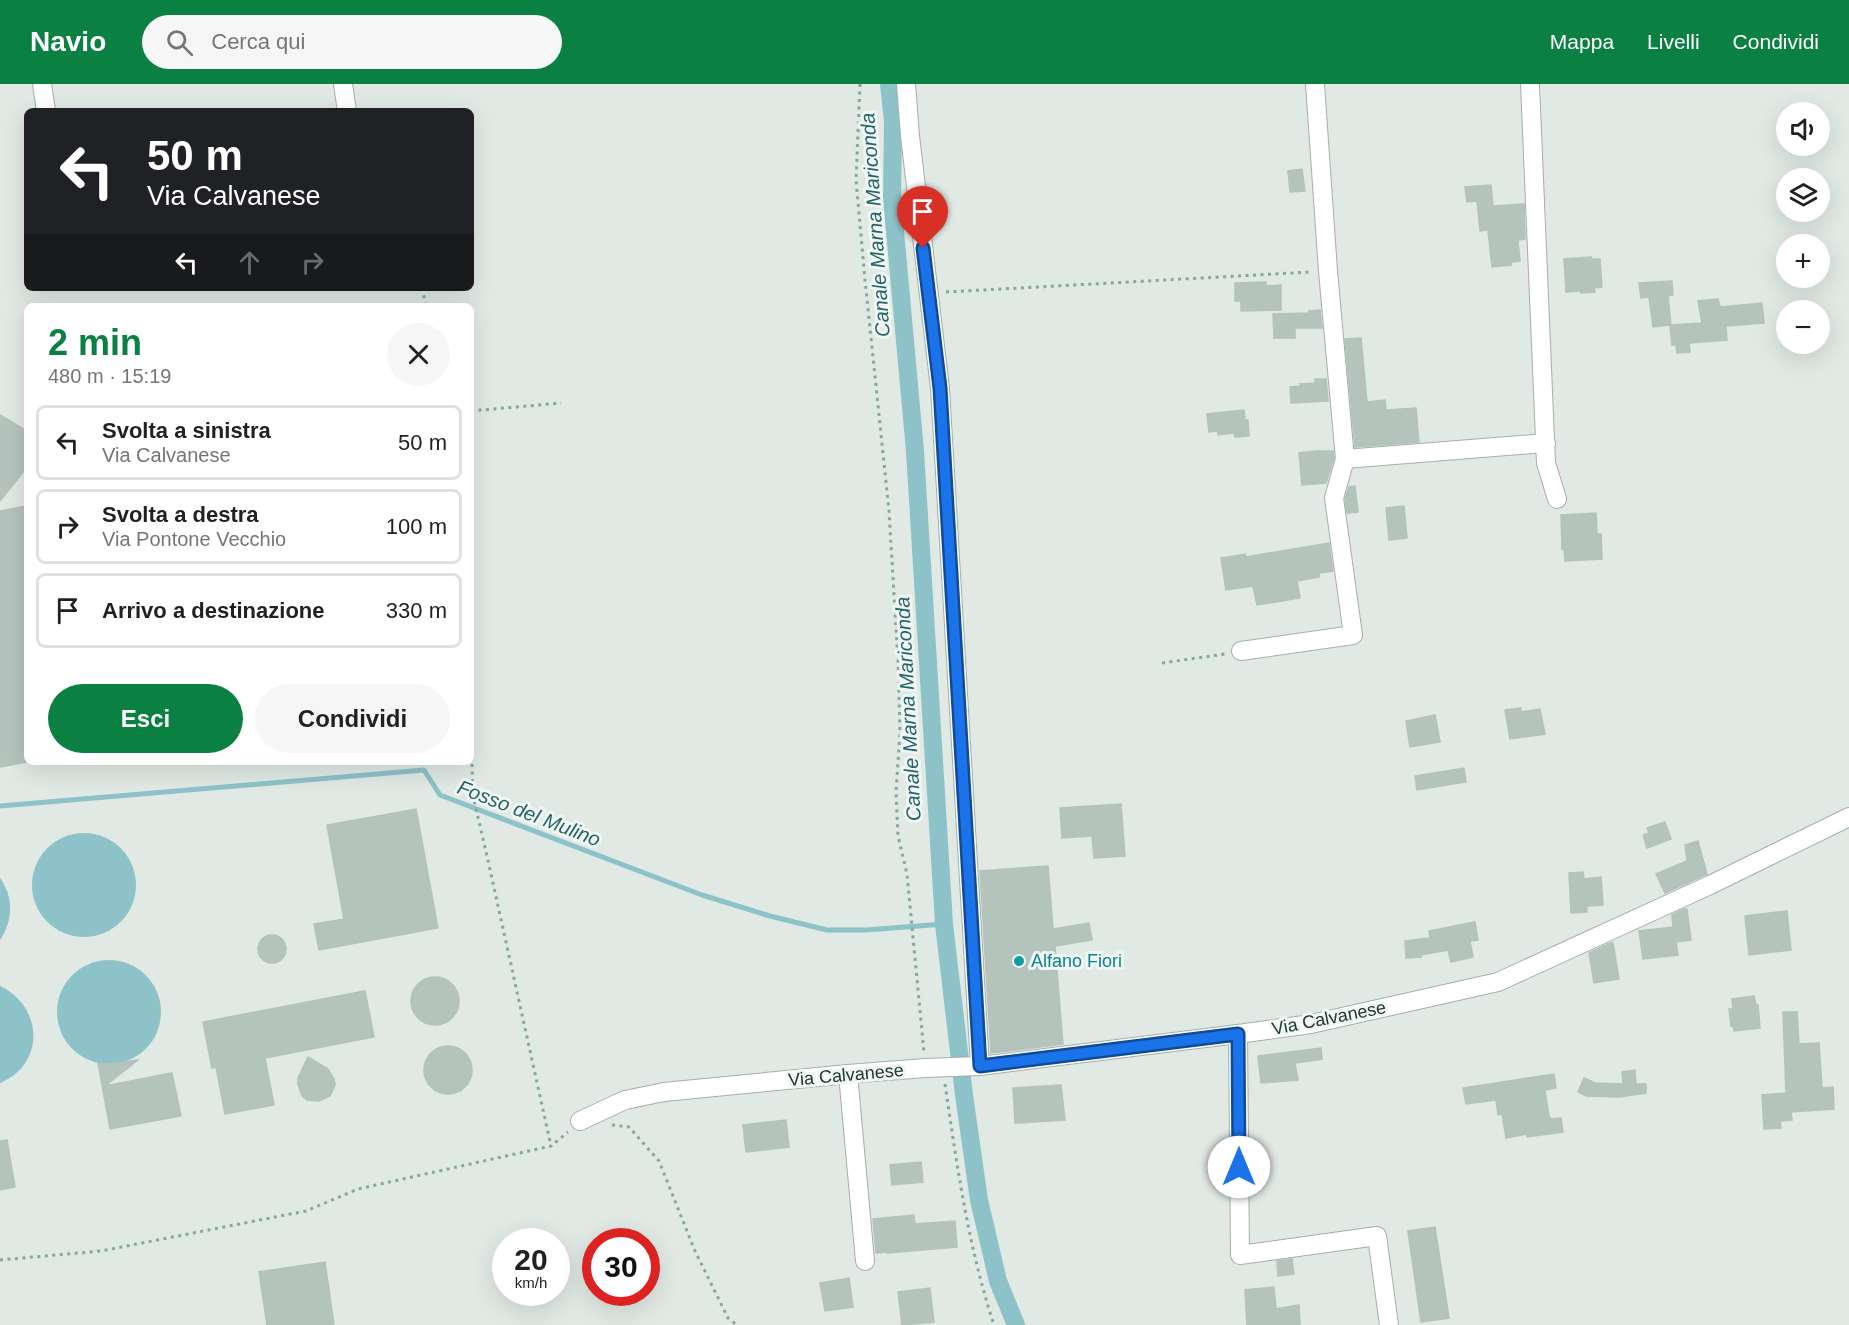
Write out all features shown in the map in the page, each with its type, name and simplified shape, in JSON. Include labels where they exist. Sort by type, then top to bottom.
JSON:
[{"type":"street","points":[[42,84],[46,108]]},
{"type":"street","points":[[343,84],[347,108]]},
{"type":"street","points":[[906,84],[910,136],[940,388],[977,1066]]},
{"type":"street","points":[[1241,651],[1353,635],[1334,498],[1345,459],[1328,272],[1315,84]]},
{"type":"street","points":[[1530,84],[1546,463],[1557,499]]},
{"type":"street","points":[[1345,459],[1546,443]]},
{"type":"street","name":"Via Calvanese","points":[[580,1121],[625,1100],[664,1092],[848,1074],[977,1066],[1238,1034],[1311,1024],[1498,982],[1710,885],[1849,817]]},
{"type":"street","points":[[1238,1034],[1240,1255],[1377,1236],[1389,1325]]},
{"type":"street","points":[[848,1074],[865,1261]]},
{"type":"path","points":[[860,84],[856,180],[890,511],[900,732],[896,792],[898,836],[907,874],[912,934],[968,1229],[982,1290],[994,1325]]},
{"type":"path","points":[[928,292],[1328,272]]},
{"type":"path","points":[[474,411],[561,403]]},
{"type":"path","points":[[1162,663],[1241,651]]},
{"type":"path","points":[[472,765],[473,796],[479,825],[488,856],[551,1146]]},
{"type":"path","points":[[0,1260],[101,1251],[306,1211],[358,1189],[551,1146],[580,1121]]},
{"type":"path","points":[[609,1125],[628,1128],[659,1161],[695,1251],[728,1318],[737,1325]]},
{"type":"water","points":[[84,833],[104,837],[121,848],[132,865],[136,885],[132,905],[121,922],[104,933],[84,937],[64,933],[47,922],[36,905],[32,885],[36,865],[47,848],[64,837]]},
{"type":"water","points":[[0,878],[8,893],[10,909],[7,925],[0,940]]},
{"type":"water","points":[[109,960],[129,964],[146,975],[157,992],[161,1012],[157,1032],[146,1049],[129,1060],[109,1064],[89,1060],[72,1049],[61,1032],[57,1012],[61,992],[72,975],[89,964]]},
{"type":"water","points":[[0,986],[14,995],[25,1007],[31,1020],[33,1035],[32,1049],[25,1063],[15,1074],[0,1083]]},
{"type":"building","points":[[1302,169],[1305,191],[1290,192],[1288,171]]},
{"type":"building","points":[[1491,185],[1493,206],[1524,204],[1525,239],[1518,240],[1520,261],[1511,262],[1511,265],[1492,267],[1488,230],[1480,231],[1477,201],[1467,202],[1465,187]]},
{"type":"building","points":[[1591,257],[1600,259],[1602,287],[1594,288],[1595,292],[1566,292],[1564,259]]},
{"type":"building","points":[[1672,281],[1673,295],[1668,296],[1671,325],[1702,323],[1698,301],[1718,299],[1720,307],[1762,303],[1764,323],[1726,326],[1727,340],[1689,343],[1690,352],[1677,353],[1676,345],[1672,345],[1670,325],[1653,327],[1649,297],[1641,298],[1639,283]]},
{"type":"building","points":[[1266,282],[1266,286],[1281,285],[1281,310],[1241,311],[1241,301],[1235,301],[1235,283]]},
{"type":"building","points":[[1320,310],[1322,328],[1295,328],[1295,338],[1274,338],[1273,314],[1308,313]]},
{"type":"building","points":[[1361,338],[1367,402],[1385,400],[1386,410],[1416,408],[1419,442],[1355,447],[1345,339]]},
{"type":"building","points":[[1315,379],[1326,379],[1328,401],[1291,403],[1290,387],[1315,383]]},
{"type":"building","points":[[1244,410],[1245,420],[1248,420],[1249,436],[1235,437],[1234,433],[1218,435],[1218,431],[1209,432],[1207,414]]},
{"type":"building","points":[[0,415],[24,429],[24,471],[0,501]]},
{"type":"building","points":[[1333,451],[1334,458],[1326,483],[1302,485],[1299,453]]},
{"type":"building","points":[[1355,486],[1358,512],[1347,513],[1345,499],[1349,487]]},
{"type":"building","points":[[1404,506],[1407,538],[1389,540],[1386,508]]},
{"type":"building","points":[[24,507],[24,763],[0,767],[0,511]]},
{"type":"building","points":[[1596,513],[1597,534],[1601,534],[1602,559],[1565,561],[1564,549],[1562,549],[1561,515]]},
{"type":"building","points":[[1329,543],[1333,571],[1319,573],[1319,577],[1297,581],[1300,598],[1257,605],[1253,586],[1226,590],[1221,558],[1245,554],[1246,557]]},
{"type":"building","points":[[1521,708],[1521,712],[1540,709],[1545,734],[1510,739],[1505,710]]},
{"type":"building","points":[[1435,715],[1440,742],[1410,747],[1406,721]]},
{"type":"building","points":[[1464,768],[1466,782],[1417,790],[1415,776]]},
{"type":"building","points":[[1121,804],[1125,856],[1094,858],[1092,836],[1062,838],[1060,808]]},
{"type":"building","points":[[416,809],[438,928],[319,950],[314,924],[344,919],[327,825]]},
{"type":"building","points":[[1665,822],[1671,839],[1647,848],[1643,835],[1649,833],[1647,828]]},
{"type":"building","points":[[1698,841],[1707,874],[1665,893],[1656,874],[1687,861],[1685,845]]},
{"type":"building","name":"Alfano Fiori","points":[[1048,866],[1053,929],[1089,923],[1092,940],[1055,946],[1063,1044],[991,1053],[980,871]]},
{"type":"building","points":[[1583,872],[1584,879],[1601,877],[1603,905],[1587,906],[1587,912],[1571,913],[1569,873]]},
{"type":"building","points":[[1687,909],[1691,940],[1676,942],[1678,955],[1643,959],[1639,931],[1673,927],[1672,915]]},
{"type":"building","points":[[1787,911],[1791,950],[1749,955],[1745,916]]},
{"type":"building","points":[[1475,922],[1478,940],[1470,941],[1473,957],[1451,962],[1448,950],[1421,955],[1421,957],[1406,958],[1405,941],[1430,938],[1429,931]]},
{"type":"building","points":[[272,935],[282,939],[286,949],[282,959],[272,963],[262,959],[258,949],[262,939]]},
{"type":"building","points":[[1613,943],[1619,979],[1594,983],[1589,953]]},
{"type":"building","points":[[435,977],[452,984],[459,1001],[452,1018],[435,1025],[418,1018],[411,1001],[418,984]]},
{"type":"building","points":[[365,991],[374,1037],[265,1058],[274,1105],[225,1114],[216,1067],[212,1068],[203,1022]]},
{"type":"building","points":[[1754,996],[1756,1005],[1758,1005],[1760,1028],[1734,1031],[1733,1025],[1731,1026],[1729,1009],[1733,1009],[1732,999]]},
{"type":"building","points":[[1783,1012],[1797,1012],[1799,1044],[1819,1043],[1822,1088],[1833,1087],[1834,1109],[1791,1112],[1792,1120],[1780,1121],[1781,1128],[1764,1129],[1762,1095],[1786,1093]]},
{"type":"building","points":[[448,1046],[465,1053],[472,1070],[465,1087],[448,1094],[431,1087],[424,1070],[431,1053]]},
{"type":"building","points":[[1321,1048],[1322,1059],[1295,1063],[1298,1080],[1261,1083],[1258,1056]]},
{"type":"building","points":[[308,1057],[328,1069],[334,1079],[335,1085],[330,1096],[319,1101],[307,1100],[302,1096],[298,1084],[298,1078]]},
{"type":"building","points":[[138,1060],[105,1086],[172,1073],[181,1116],[110,1129],[98,1063],[111,1064]]},
{"type":"building","points":[[1635,1070],[1636,1084],[1646,1084],[1646,1093],[1619,1097],[1586,1096],[1578,1092],[1584,1078],[1595,1083],[1623,1084],[1622,1072]]},
{"type":"building","points":[[1554,1074],[1556,1088],[1545,1090],[1549,1116],[1551,1119],[1561,1118],[1563,1132],[1506,1138],[1502,1114],[1498,1115],[1496,1100],[1466,1104],[1463,1088]]},
{"type":"building","points":[[1061,1085],[1065,1120],[1015,1123],[1013,1088]]},
{"type":"building","points":[[786,1120],[789,1147],[746,1152],[743,1125]]},
{"type":"building","points":[[7,1140],[15,1187],[0,1190],[0,1141]]},
{"type":"building","points":[[921,1162],[923,1182],[892,1185],[890,1165]]},
{"type":"building","points":[[914,1215],[915,1224],[955,1221],[957,1247],[876,1253],[873,1219]]},
{"type":"building","points":[[1435,1227],[1449,1318],[1421,1322],[1408,1231]]},
{"type":"building","points":[[1292,1259],[1294,1274],[1278,1276],[1277,1261]]},
{"type":"building","points":[[325,1262],[334,1325],[267,1325],[259,1272]]},
{"type":"building","points":[[849,1278],[853,1307],[825,1311],[820,1283]]},
{"type":"building","points":[[1274,1287],[1276,1309],[1299,1305],[1300,1325],[1247,1325],[1245,1290]]},
{"type":"building","points":[[930,1288],[934,1322],[902,1325],[898,1292]]},
{"type":"waterway","name":"Canale Marna Mariconda","points":[[889,84],[893,121],[892,198],[915,451],[944,924],[979,1200],[998,1281],[1016,1325]]},
{"type":"waterway","name":"Fosso del Mulino","points":[[0,806],[424,770],[440,795],[702,895],[770,916],[827,930],[866,930],[944,924]]},
{"type":"place","name":"Alfano Fiori","points":[[1019,961]]},
{"type":"route","points":[[923,248],[940,388],[980,1066],[1238,1034],[1239,1167]]}]
